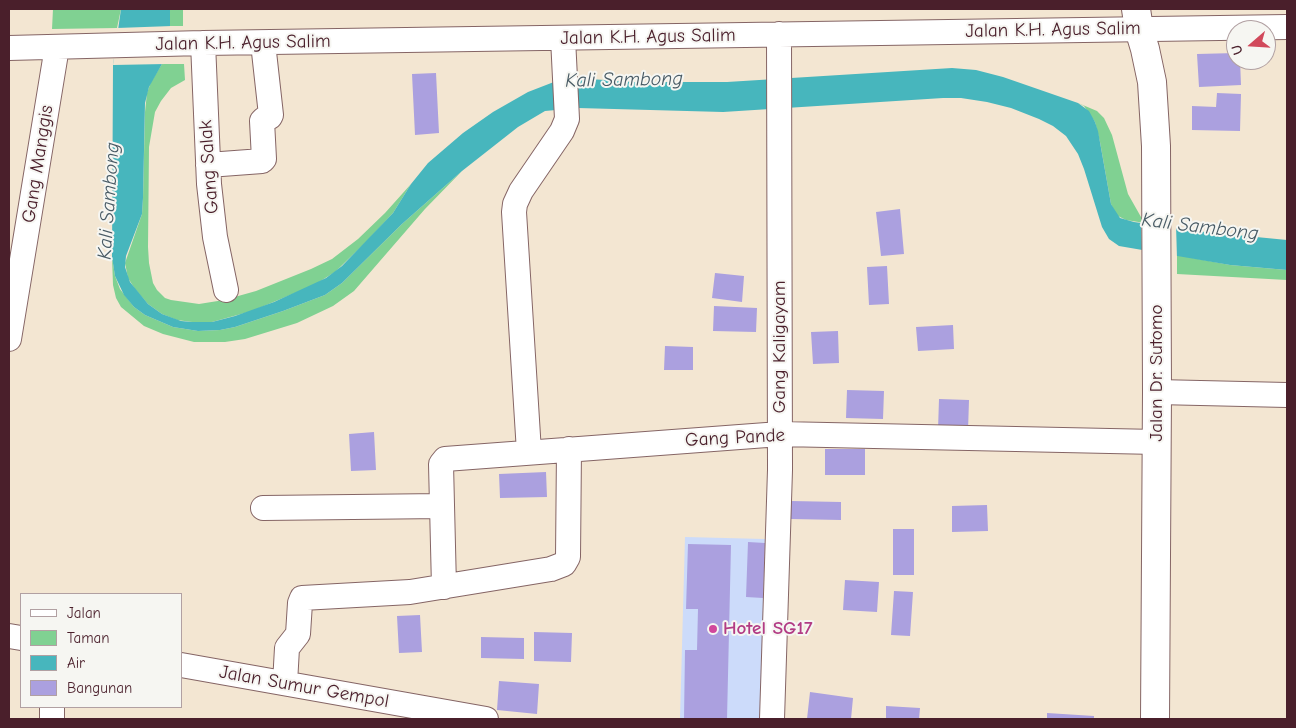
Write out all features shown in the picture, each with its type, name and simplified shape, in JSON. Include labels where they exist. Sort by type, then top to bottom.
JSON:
[{"type":"main road","name":"Jalan Dr. Sutomo","points":[[1137,19],[1152,82],[1156,146],[1158,392],[1155,719]]},
{"type":"street","name":"Jalan K.H. Agus Salim","points":[[9,48],[779,34],[1137,19],[1287,27]]},
{"type":"street","name":"Gang Kaligayam","points":[[772,719],[780,434],[779,34]]},
{"type":"street","points":[[529,452],[514,208],[521,191],[562,131],[568,115],[563,38]]},
{"type":"street","points":[[208,164],[264,160],[262,121],[270,117],[271,113],[263,42]]},
{"type":"street","name":"Gang Salak","points":[[193,44],[215,237],[226,290]]},
{"type":"street","name":"Gang Manggis","points":[[9,340],[57,47]]},
{"type":"street","points":[[1158,392],[1287,395]]},
{"type":"street","name":"Gang Pande","points":[[444,587],[440,464],[443,459],[780,434],[1157,442]]},
{"type":"street","points":[[285,683],[287,648],[298,634],[300,601],[302,598],[397,594],[551,569],[564,564],[568,556],[568,449]]},
{"type":"street","points":[[262,508],[442,506]]},
{"type":"street","name":"Jalan Sumur Gempol","points":[[182,665],[460,717],[486,719]]},
{"type":"shaded area","points":[[685,537],[765,539],[761,719],[680,719]]},
{"type":"green space","points":[[53,9],[121,9],[117,28],[52,29]]},
{"type":"green space","points":[[170,9],[183,9],[183,26],[170,26]]},
{"type":"green space","points":[[162,64],[184,64],[185,80],[171,88],[155,112],[149,147],[149,263],[153,283],[165,298],[199,304],[224,300],[256,291],[311,269],[332,259],[358,239],[411,184],[393,213],[366,242],[335,272],[314,285],[252,311],[212,322],[177,320],[162,314],[148,304],[135,289],[128,278],[125,263],[142,214],[147,93],[151,82]]},
{"type":"green space","points":[[1078,103],[1097,111],[1104,118],[1112,135],[1128,194],[1141,217],[1144,220],[1176,228],[1126,220],[1116,215],[1111,204],[1095,122],[1084,106]]},
{"type":"green space","points":[[462,171],[425,209],[354,291],[333,306],[297,323],[245,339],[225,342],[194,342],[163,334],[144,326],[121,307],[116,298],[113,285],[112,257],[115,276],[120,289],[134,307],[145,315],[173,327],[198,331],[220,330],[283,311],[325,295],[342,283],[402,224]]},
{"type":"green space","points":[[1177,255],[1230,265],[1287,270],[1287,280],[1177,274]]},
{"type":"water","points":[[121,9],[170,9],[170,26],[162,64],[149,87],[145,103],[142,214],[126,256],[125,267],[130,282],[148,304],[162,314],[181,321],[212,322],[235,316],[274,302],[326,278],[342,266],[393,213],[411,184],[428,163],[463,133],[493,112],[528,92],[559,80],[574,78],[635,82],[727,82],[952,68],[976,70],[1003,77],[1078,103],[1089,111],[1098,131],[1111,204],[1120,218],[1134,222],[1205,232],[1287,240],[1287,270],[1230,265],[1119,246],[1109,239],[1102,227],[1084,169],[1078,154],[1066,136],[1053,126],[1039,119],[1011,108],[987,102],[961,98],[943,98],[723,112],[578,108],[545,111],[518,127],[462,171],[402,224],[342,283],[325,295],[235,327],[198,331],[173,327],[145,315],[134,307],[124,295],[115,276],[112,257],[113,65]]},
{"type":"pier","points":[[172,26],[165,64],[113,65],[117,28]]},
{"type":"pier","points":[[1141,221],[1176,225],[1177,258],[1142,254]]},
{"type":"building","points":[[1226,53],[1226,70],[1240,70],[1241,85],[1199,87],[1197,54]]},
{"type":"building","points":[[436,73],[439,133],[415,135],[412,74]]},
{"type":"building","points":[[1217,93],[1241,94],[1240,131],[1192,130],[1192,106],[1216,107]]},
{"type":"building","points":[[900,209],[904,254],[881,256],[876,212]]},
{"type":"building","points":[[887,266],[889,304],[869,305],[867,267]]},
{"type":"building","points":[[715,273],[744,276],[742,302],[712,298]]},
{"type":"building","points":[[714,306],[757,308],[756,332],[713,331]]},
{"type":"building","points":[[953,325],[954,349],[918,351],[916,327]]},
{"type":"building","points":[[838,331],[839,363],[813,364],[811,332]]},
{"type":"building","points":[[665,346],[693,347],[693,370],[664,370]]},
{"type":"building","points":[[847,390],[884,391],[883,419],[846,418]]},
{"type":"building","points":[[939,399],[969,400],[968,431],[938,430]]},
{"type":"building","points":[[374,432],[376,470],[351,471],[349,434]]},
{"type":"building","points":[[825,449],[865,449],[865,475],[825,475]]},
{"type":"building","points":[[546,472],[547,497],[500,498],[499,474]]},
{"type":"building","points":[[791,501],[841,502],[841,520],[791,519]]},
{"type":"building","points":[[987,505],[988,531],[952,532],[952,506]]},
{"type":"building","points":[[893,529],[914,529],[914,575],[893,575]]},
{"type":"building","points":[[748,542],[765,543],[763,598],[746,597]]},
{"type":"building","name":"Hotel SG17","points":[[688,544],[731,545],[727,719],[684,719],[685,650],[697,650],[698,609],[686,609]]},
{"type":"building","points":[[845,580],[879,582],[877,612],[843,610]]},
{"type":"building","points":[[894,591],[913,592],[910,636],[891,635]]},
{"type":"building","points":[[420,615],[422,652],[399,653],[397,616]]},
{"type":"building","points":[[534,632],[572,633],[571,662],[534,661]]},
{"type":"building","points":[[481,637],[524,638],[524,659],[481,658]]},
{"type":"building","points":[[499,681],[539,684],[537,714],[497,710]]},
{"type":"building","points":[[810,692],[853,698],[851,719],[807,719]]},
{"type":"building","points":[[886,706],[920,708],[919,719],[886,719]]},
{"type":"building","points":[[1047,713],[1094,716],[1094,719],[1047,719]]},
{"type":"place","name":"Hotel SG17","points":[[713,629]]},
{"type":"water label","name":"Kali Sambong","points":[[624,80]]},
{"type":"water label","name":"Kali Sambong","points":[[109,201]]},
{"type":"water label","name":"Kali Sambong","points":[[1200,227]]}]
